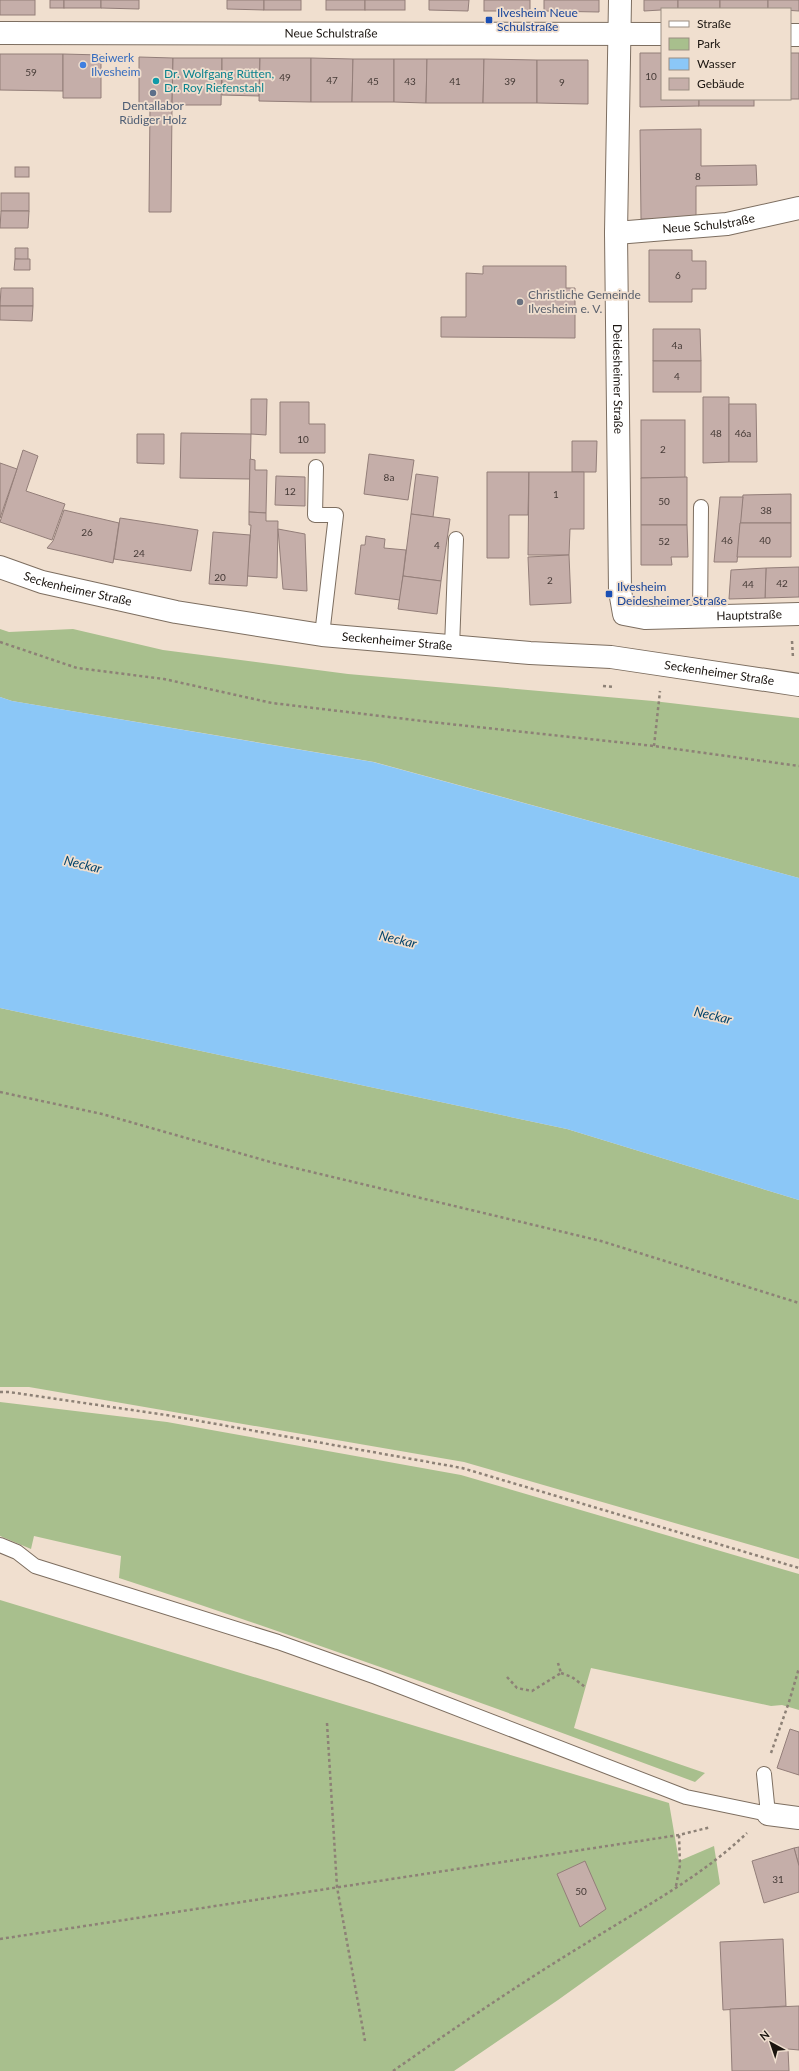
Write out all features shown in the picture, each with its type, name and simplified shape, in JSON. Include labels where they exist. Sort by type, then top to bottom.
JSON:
[{"type":"street","name":"Deidesheimer Straße","points":[[620,0],[616,233],[620,590],[624,614]]},
{"type":"street","name":"Neue Schulstraße","points":[[0,33],[661,34]]},
{"type":"street","name":"Neue Schulstraße","points":[[616,233],[727,224],[799,208]]},
{"type":"street","name":"Seckenheimer Straße","points":[[0,567],[42,582],[176,612],[322,635],[530,653],[611,657],[799,685]]},
{"type":"street","name":"Hauptstraße","points":[[624,614],[645,618],[700,617],[745,622],[799,614]]},
{"type":"street","points":[[768,1814],[799,1818]]},
{"type":"lane","points":[[316,467],[315,515],[336,516],[322,635]]},
{"type":"lane","name":"Hauptstraße","points":[[700,617],[701,507]]},
{"type":"lane","points":[[452,646],[456,539]]},
{"type":"lane","points":[[0,1545],[17,1552],[35,1566],[278,1642],[376,1676],[686,1797],[768,1814],[764,1774]]},
{"type":"path","points":[[0,642],[77,668],[164,680],[272,703],[654,746],[799,766]]},
{"type":"path","points":[[654,746],[659,695]]},
{"type":"path","points":[[0,1092],[102,1114],[274,1163],[601,1241],[799,1303]]},
{"type":"path","points":[[0,1392],[9,1392],[166,1415],[462,1468],[799,1568]]},
{"type":"path","points":[[558,1663],[561,1673]]},
{"type":"path","points":[[779,1732],[799,1668]]},
{"type":"path","points":[[507,1677],[517,1688],[532,1691],[561,1673]]},
{"type":"path","points":[[561,1673],[572,1677],[585,1687]]},
{"type":"path","points":[[327,1723],[337,1887],[365,2041]]},
{"type":"path","points":[[393,2071],[502,1995],[676,1887],[728,1852],[768,1814]]},
{"type":"path","points":[[0,1939],[679,1835],[716,1826]]},
{"type":"path","points":[[676,1887],[680,1865],[679,1835]]},
{"type":"green space","points":[[0,629],[9,632],[73,629],[163,650],[348,674],[653,701],[799,718],[799,878],[374,762],[12,701],[0,697]]},
{"type":"green space","points":[[0,1008],[567,1129],[799,1200],[799,1559],[464,1462],[29,1387],[0,1387]]},
{"type":"green space","points":[[0,1402],[167,1422],[461,1475],[799,1574],[799,1710],[782,1705],[771,1706],[591,1668],[574,1728],[705,1773],[695,1782],[264,1626],[119,1578],[121,1556],[34,1536],[31,1549],[0,1536]]},
{"type":"green space","points":[[0,1600],[669,1803],[679,1861],[714,1846],[720,1884],[558,2000],[454,2071],[0,2071]]},
{"type":"water","name":"Neckar","points":[[0,697],[12,701],[373,762],[799,878],[799,1200],[567,1129],[0,1008]]},
{"type":"building","points":[[0,0],[35,0],[35,15],[0,15]]},
{"type":"building","points":[[50,0],[64,0],[64,8],[50,8]]},
{"type":"building","points":[[64,0],[101,0],[101,8],[64,8]]},
{"type":"building","points":[[101,0],[139,0],[139,9],[101,8]]},
{"type":"building","points":[[227,0],[264,0],[264,10],[227,9]]},
{"type":"building","points":[[264,0],[301,0],[301,10],[264,10]]},
{"type":"building","points":[[326,0],[365,0],[365,10],[326,10]]},
{"type":"building","points":[[365,0],[405,0],[405,10],[365,10]]},
{"type":"building","points":[[429,0],[469,0],[468,11],[429,10]]},
{"type":"building","points":[[484,0],[530,0],[530,11],[484,11]]},
{"type":"building","points":[[544,0],[599,0],[599,12],[544,11]]},
{"type":"building","points":[[644,0],[678,0],[678,8],[661,8],[661,10],[644,11]]},
{"type":"building","points":[[678,0],[720,0],[720,8],[678,8]]},
{"type":"building","points":[[720,0],[768,0],[768,8],[720,8]]},
{"type":"building","points":[[768,0],[799,0],[799,11],[791,10],[791,8],[768,8]]},
{"type":"building","points":[[640,53],[661,53],[661,100],[699,100],[699,106],[640,107]]},
{"type":"building","points":[[791,53],[799,53],[799,99],[791,99]]},
{"type":"building","points":[[0,54],[63,54],[63,91],[0,90]]},
{"type":"building","points":[[63,54],[101,55],[101,98],[63,98]]},
{"type":"building","name":"Dr. Wolfgang Rütten, Dr. Roy Riefenstahl","points":[[139,57],[173,58],[172,107],[139,107]]},
{"type":"building","points":[[173,58],[222,58],[221,105],[172,105]]},
{"type":"building","points":[[222,58],[260,58],[259,96],[222,95]]},
{"type":"building","points":[[260,58],[311,58],[311,102],[259,101]]},
{"type":"building","points":[[311,58],[353,59],[352,102],[311,102]]},
{"type":"building","points":[[353,59],[394,59],[394,102],[352,102]]},
{"type":"building","points":[[394,59],[427,59],[426,103],[394,102]]},
{"type":"building","points":[[427,59],[484,59],[483,103],[426,103]]},
{"type":"building","points":[[484,59],[537,60],[537,103],[483,103]]},
{"type":"building","points":[[537,60],[588,60],[588,104],[537,103]]},
{"type":"building","points":[[699,100],[754,100],[754,106],[699,106]]},
{"type":"building","points":[[150,107],[172,107],[171,212],[149,212]]},
{"type":"building","points":[[701,129],[701,166],[756,165],[757,185],[696,186],[696,219],[641,219],[640,130]]},
{"type":"building","points":[[15,167],[29,167],[29,177],[15,177]]},
{"type":"building","points":[[1,193],[29,193],[29,211],[1,211]]},
{"type":"building","points":[[1,211],[29,211],[28,228],[0,228]]},
{"type":"building","points":[[15,248],[28,248],[28,260],[15,259]]},
{"type":"building","points":[[649,250],[692,250],[692,261],[706,261],[706,289],[692,289],[692,302],[649,302]]},
{"type":"building","points":[[15,259],[30,259],[30,270],[14,270]]},
{"type":"building","name":"Christliche Gemeinde Ilvesheim e. V.","points":[[483,266],[566,266],[566,288],[575,288],[575,338],[441,337],[441,317],[466,317],[466,273],[483,274]]},
{"type":"building","points":[[1,288],[33,288],[33,306],[0,306]]},
{"type":"building","points":[[0,306],[33,306],[32,321],[0,320]]},
{"type":"building","points":[[653,329],[700,329],[701,361],[653,361]]},
{"type":"building","points":[[653,361],[701,361],[701,392],[653,392]]},
{"type":"building","points":[[703,397],[729,397],[729,462],[703,463]]},
{"type":"building","points":[[251,399],[267,399],[266,435],[251,434]]},
{"type":"building","points":[[280,402],[309,402],[309,424],[325,424],[325,453],[280,453]]},
{"type":"building","points":[[729,404],[756,404],[757,462],[729,462]]},
{"type":"building","points":[[641,420],[685,420],[685,478],[641,478]]},
{"type":"building","points":[[181,433],[251,434],[250,479],[180,478]]},
{"type":"building","points":[[137,434],[164,434],[164,464],[137,463]]},
{"type":"building","points":[[572,441],[597,441],[596,472],[572,472]]},
{"type":"building","points":[[23,450],[38,456],[26,491],[65,504],[52,540],[0,522]]},
{"type":"building","points":[[369,454],[414,460],[408,500],[364,494]]},
{"type":"building","points":[[250,459],[255,460],[255,470],[267,470],[266,513],[249,512]]},
{"type":"building","points":[[0,463],[17,469],[0,518]]},
{"type":"building","points":[[487,472],[529,472],[528,515],[509,515],[509,558],[487,558]]},
{"type":"building","points":[[529,472],[584,472],[584,529],[570,529],[569,555],[528,555]]},
{"type":"building","points":[[416,474],[438,477],[433,517],[411,514]]},
{"type":"building","points":[[276,476],[305,477],[305,506],[275,505]]},
{"type":"building","points":[[687,477],[687,525],[641,525],[641,478]]},
{"type":"building","points":[[791,494],[791,523],[740,523],[743,495]]},
{"type":"building","points":[[720,497],[743,497],[737,562],[714,562]]},
{"type":"building","points":[[64,510],[119,523],[113,563],[47,548],[53,541]]},
{"type":"building","points":[[249,512],[266,513],[266,521],[278,521],[277,578],[247,576],[251,525],[249,525]]},
{"type":"building","points":[[411,514],[450,519],[441,581],[403,576]]},
{"type":"building","points":[[120,518],[198,530],[191,571],[114,559]]},
{"type":"building","points":[[740,523],[791,523],[791,557],[737,557]]},
{"type":"building","points":[[641,525],[687,525],[688,557],[671,557],[672,565],[641,565]]},
{"type":"building","points":[[278,529],[305,534],[307,591],[283,589]]},
{"type":"building","points":[[213,532],[250,535],[247,586],[209,584]]},
{"type":"building","points":[[366,536],[385,539],[384,548],[406,550],[400,600],[355,594],[361,545],[365,545]]},
{"type":"building","points":[[569,555],[571,603],[530,605],[528,557]]},
{"type":"building","points":[[799,567],[799,597],[765,598],[766,568]]},
{"type":"building","points":[[766,568],[765,598],[729,599],[731,570]]},
{"type":"building","points":[[403,576],[441,581],[437,614],[398,609]]},
{"type":"building","points":[[790,1729],[799,1732],[799,1775],[777,1768]]},
{"type":"building","points":[[799,1847],[799,1866],[794,1848]]},
{"type":"building","points":[[794,1848],[799,1866],[799,1892],[764,1903],[752,1861]]},
{"type":"building","points":[[585,1861],[606,1909],[580,1927],[557,1874]]},
{"type":"building","points":[[783,1939],[786,2006],[723,2010],[720,1942]]},
{"type":"building","points":[[799,2006],[799,2050],[788,2049],[789,2071],[732,2071],[730,2009]]},
{"type":"place","name":"Ilvesheim Neue Schulstraße","points":[[489,20]]},
{"type":"place","name":"Beiwerk Ilvesheim","points":[[83,65]]},
{"type":"place","name":"Dr. Wolfgang Rütten, Dr. Roy Riefenstahl","points":[[156,81]]},
{"type":"place","name":"Dentallabor Rüdiger Holz","points":[[153,93]]},
{"type":"place","name":"Christliche Gemeinde Ilvesheim e. V.","points":[[520,302]]},
{"type":"place","name":"Ilvesheim Deidesheimer Straße","points":[[609,594]]}]
